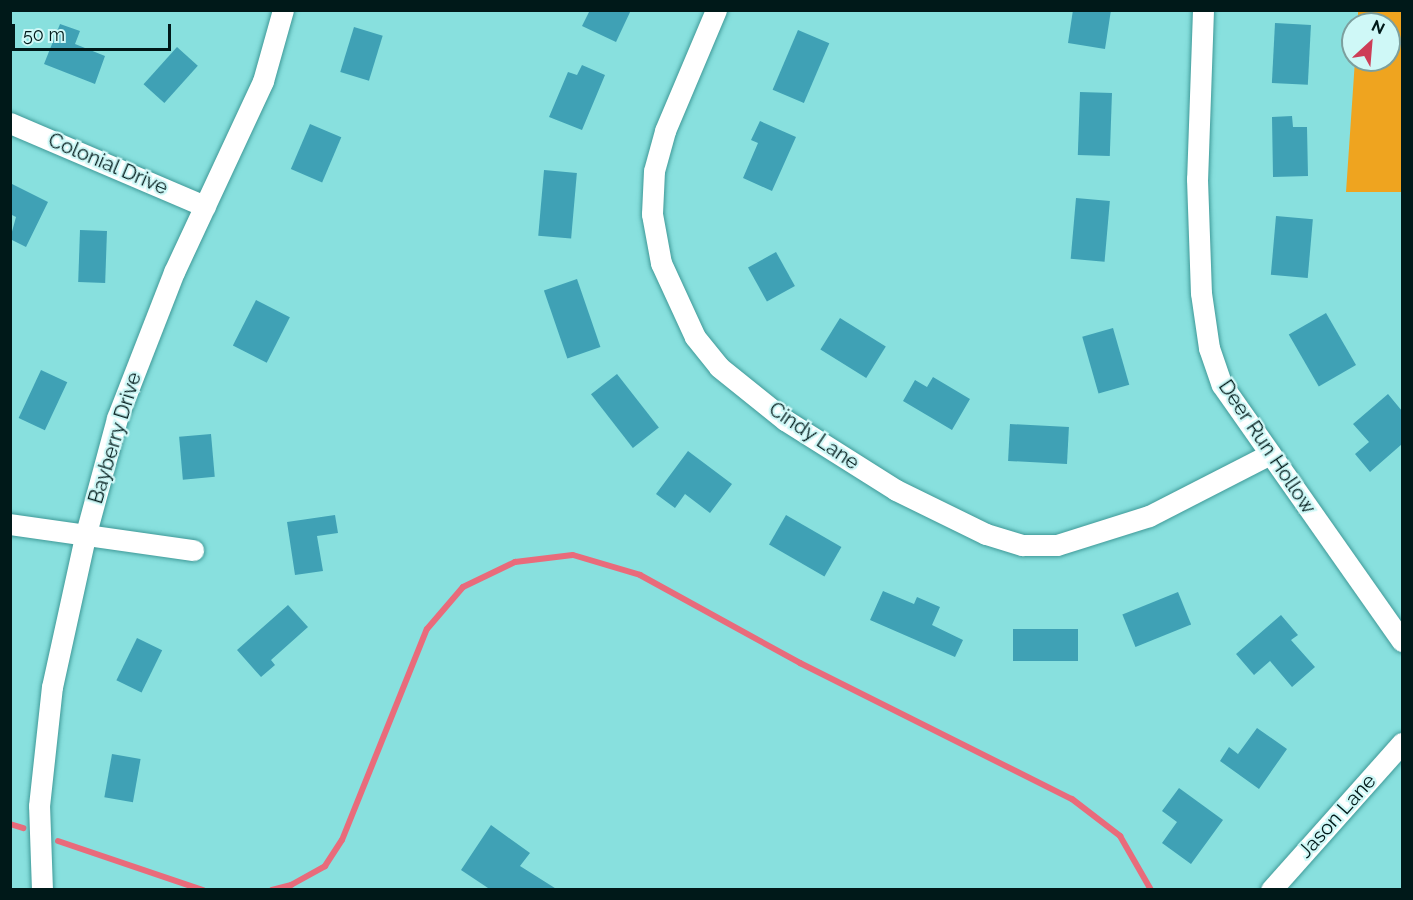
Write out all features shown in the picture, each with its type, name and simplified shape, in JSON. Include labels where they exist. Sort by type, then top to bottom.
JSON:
[{"type":"street","name":"Bayberry Drive","points":[[42,890],[39,806],[52,687],[85,537],[117,418],[174,272],[262,81],[283,10]]},
{"type":"street","name":"Cindy Lane","points":[[716,10],[665,131],[654,171],[652,214],[661,263],[695,338],[727,374],[785,420],[896,490],[986,534],[1022,545],[1057,545],[1149,516],[1270,454]]},
{"type":"street","name":"Deer Run Hollow","points":[[1203,10],[1197,179],[1201,293],[1209,348],[1222,385],[1402,641]]},
{"type":"street","name":"Colonial Drive","points":[[10,123],[204,206]]},
{"type":"street","points":[[10,524],[85,537],[193,550]]},
{"type":"street","name":"Jason Lane","points":[[1271,890],[1402,743]]},
{"type":"shaded area","points":[[1402,11],[1402,281],[1401,192],[1346,192],[1354,72],[1401,72],[1401,12],[1358,12]]},
{"type":"building","points":[[590,10],[631,10],[616,42],[582,26]]},
{"type":"building","points":[[1073,10],[1111,10],[1105,49],[1068,43]]},
{"type":"building","points":[[1275,23],[1311,25],[1308,85],[1272,83]]},
{"type":"building","points":[[60,24],[80,31],[75,44],[105,56],[95,84],[44,64]]},
{"type":"building","points":[[354,27],[383,36],[369,81],[340,72]]},
{"type":"building","points":[[798,30],[829,43],[804,103],[773,90]]},
{"type":"building","points":[[177,47],[198,66],[164,103],[144,84]]},
{"type":"building","points":[[582,65],[605,75],[582,130],[549,117],[568,72],[577,75]]},
{"type":"building","points":[[1080,92],[1112,93],[1110,156],[1078,155]]},
{"type":"building","points":[[1292,116],[1293,127],[1307,127],[1308,176],[1273,177],[1272,117]]},
{"type":"building","points":[[760,121],[796,137],[772,191],[743,178],[758,143],[751,140]]},
{"type":"building","points":[[310,124],[341,137],[322,182],[291,169]]},
{"type":"building","points":[[544,170],[577,173],[571,239],[538,236]]},
{"type":"building","points":[[10,183],[48,202],[26,247],[10,239],[16,217],[10,214]]},
{"type":"building","points":[[1076,198],[1110,201],[1105,262],[1071,259]]},
{"type":"building","points":[[1276,216],[1313,219],[1308,278],[1271,275]]},
{"type":"building","points":[[80,230],[107,231],[105,283],[78,282]]},
{"type":"building","points":[[776,252],[795,286],[767,302],[748,268]]},
{"type":"building","points":[[577,279],[600,347],[567,358],[544,290]]},
{"type":"building","points":[[256,300],[290,317],[267,363],[233,345]]},
{"type":"building","points":[[1326,313],[1356,365],[1319,386],[1289,334]]},
{"type":"building","points":[[840,318],[886,347],[866,378],[820,349]]},
{"type":"building","points":[[1113,328],[1129,385],[1099,394],[1082,337]]},
{"type":"building","points":[[41,370],[67,382],[45,430],[19,418]]},
{"type":"building","points":[[617,374],[659,428],[633,448],[591,394]]},
{"type":"building","points":[[933,377],[970,399],[952,430],[903,401],[915,380],[927,387]]},
{"type":"building","points":[[1388,394],[1402,411],[1402,444],[1370,472],[1355,454],[1369,442],[1353,424]]},
{"type":"building","points":[[1010,424],[1069,427],[1067,464],[1008,461]]},
{"type":"building","points":[[211,434],[215,477],[183,480],[179,437]]},
{"type":"building","points":[[688,451],[732,484],[710,513],[685,494],[675,508],[656,494]]},
{"type":"building","points":[[335,515],[338,533],[317,536],[323,571],[295,575],[287,522]]},
{"type":"building","points":[[786,515],[841,547],[824,576],[769,544]]},
{"type":"building","points":[[883,591],[914,604],[917,597],[940,607],[932,625],[963,640],[955,657],[870,620]]},
{"type":"building","points":[[1178,592],[1191,624],[1135,647],[1122,614]]},
{"type":"building","points":[[288,605],[308,627],[271,660],[275,665],[261,677],[237,650]]},
{"type":"building","points":[[1281,615],[1298,635],[1291,640],[1315,667],[1292,687],[1270,661],[1254,675],[1236,654]]},
{"type":"building","points":[[1013,629],[1078,629],[1078,661],[1013,661]]},
{"type":"building","points":[[137,638],[162,650],[142,693],[116,680]]},
{"type":"building","points":[[1257,728],[1287,749],[1259,789],[1220,761],[1229,747],[1238,754]]},
{"type":"building","points":[[112,754],[141,759],[133,802],[104,797]]},
{"type":"building","points":[[1179,788],[1223,820],[1191,864],[1162,843],[1177,822],[1162,811]]},
{"type":"building","points":[[491,825],[530,853],[520,866],[558,890],[491,890],[461,870]]},
{"type":"waterway","points":[[272,890],[291,885],[325,866],[342,840],[427,629],[463,587],[515,562],[573,555],[640,575],[800,663],[1072,799],[1120,836],[1151,890]]},
{"type":"waterway","points":[[10,824],[23,828]]},
{"type":"waterway","points":[[58,841],[203,890]]}]
